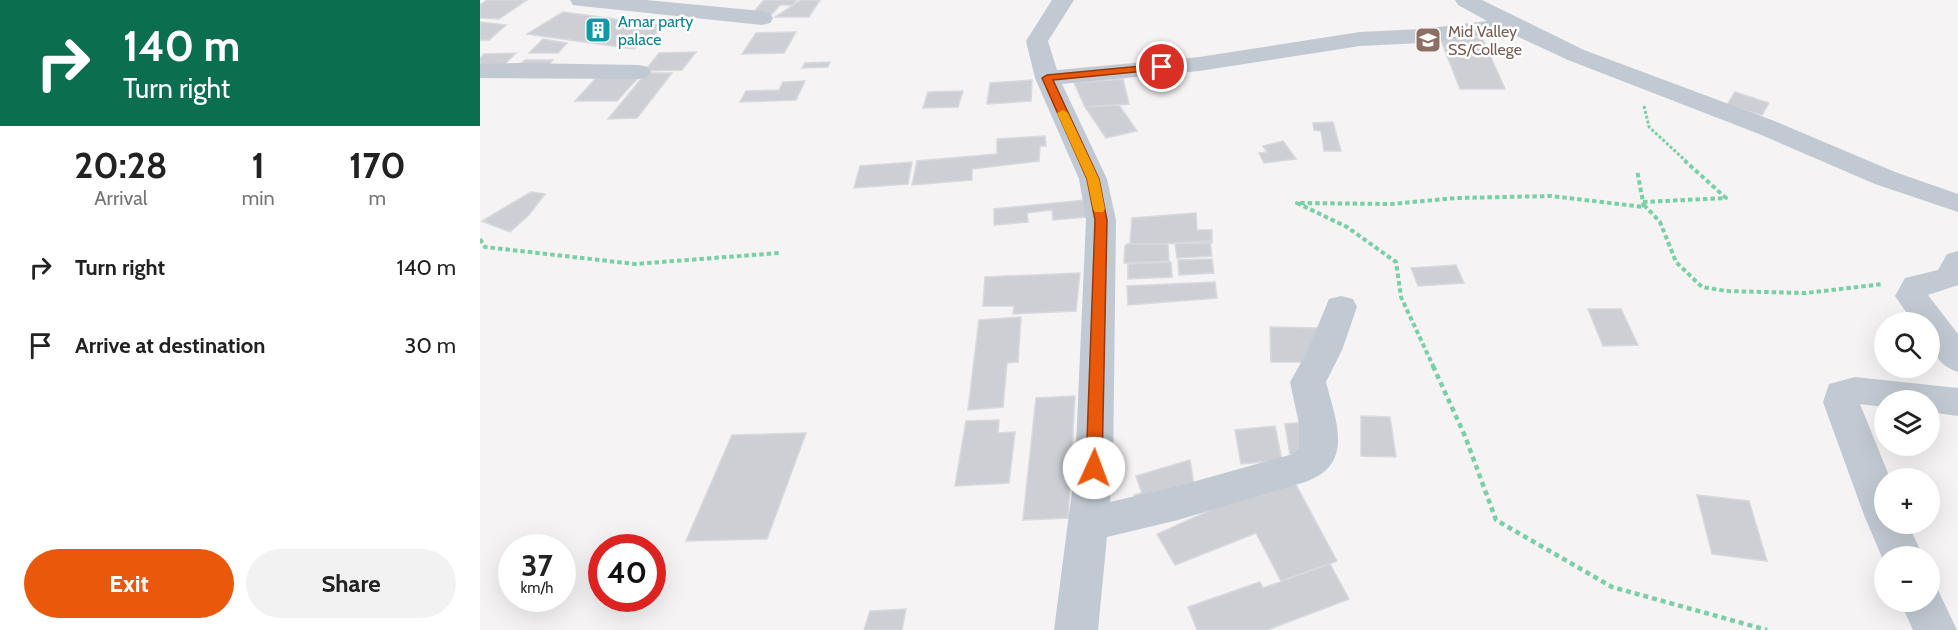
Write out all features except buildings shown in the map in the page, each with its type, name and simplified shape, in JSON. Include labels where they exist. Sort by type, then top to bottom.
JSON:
[{"type":"street","points":[[581,0],[762,18]]},
{"type":"street","points":[[1466,0],[1509,25],[1664,90],[1768,128],[1887,180],[1958,203]]},
{"type":"street","points":[[1060,5],[1037,41],[1047,78],[1093,179],[1101,220],[1094,468],[1076,630]]},
{"type":"street","points":[[1047,78],[1199,64],[1368,38],[1422,36],[1509,25]]},
{"type":"street","points":[[480,71],[639,72]]},
{"type":"street","points":[[1955,274],[1916,286],[1911,296],[1958,359]]},
{"type":"street","points":[[1087,525],[1178,503],[1305,466],[1318,456],[1318,424],[1308,382],[1325,350],[1341,307]]},
{"type":"street","points":[[1874,489],[1841,402],[1842,394],[1855,390],[1958,402]]},
{"type":"street","points":[[1927,612],[1935,630]]},
{"type":"path","points":[[1643,203],[1726,198],[1649,127],[1643,100],[1664,90]]},
{"type":"path","points":[[1637,170],[1644,207],[1551,196],[1456,198],[1390,204],[1297,203],[1347,226],[1396,262],[1401,297],[1466,436],[1496,520],[1612,587],[1767,630]]},
{"type":"path","points":[[1643,203],[1660,222],[1676,262],[1702,287],[1726,291],[1806,293],[1876,284],[1916,286]]},
{"type":"path","points":[[480,239],[485,248],[635,264],[778,253]]},
{"type":"slow traffic","points":[[1063,113],[1093,179],[1099,209]]},
{"type":"place","name":"Amar party palace","points":[[598,30]]},
{"type":"place","name":"Mid Valley SS/College","points":[[1428,40]]},
{"type":"route","points":[[1094,468],[1101,220],[1093,179],[1047,78],[1162,67]]}]
